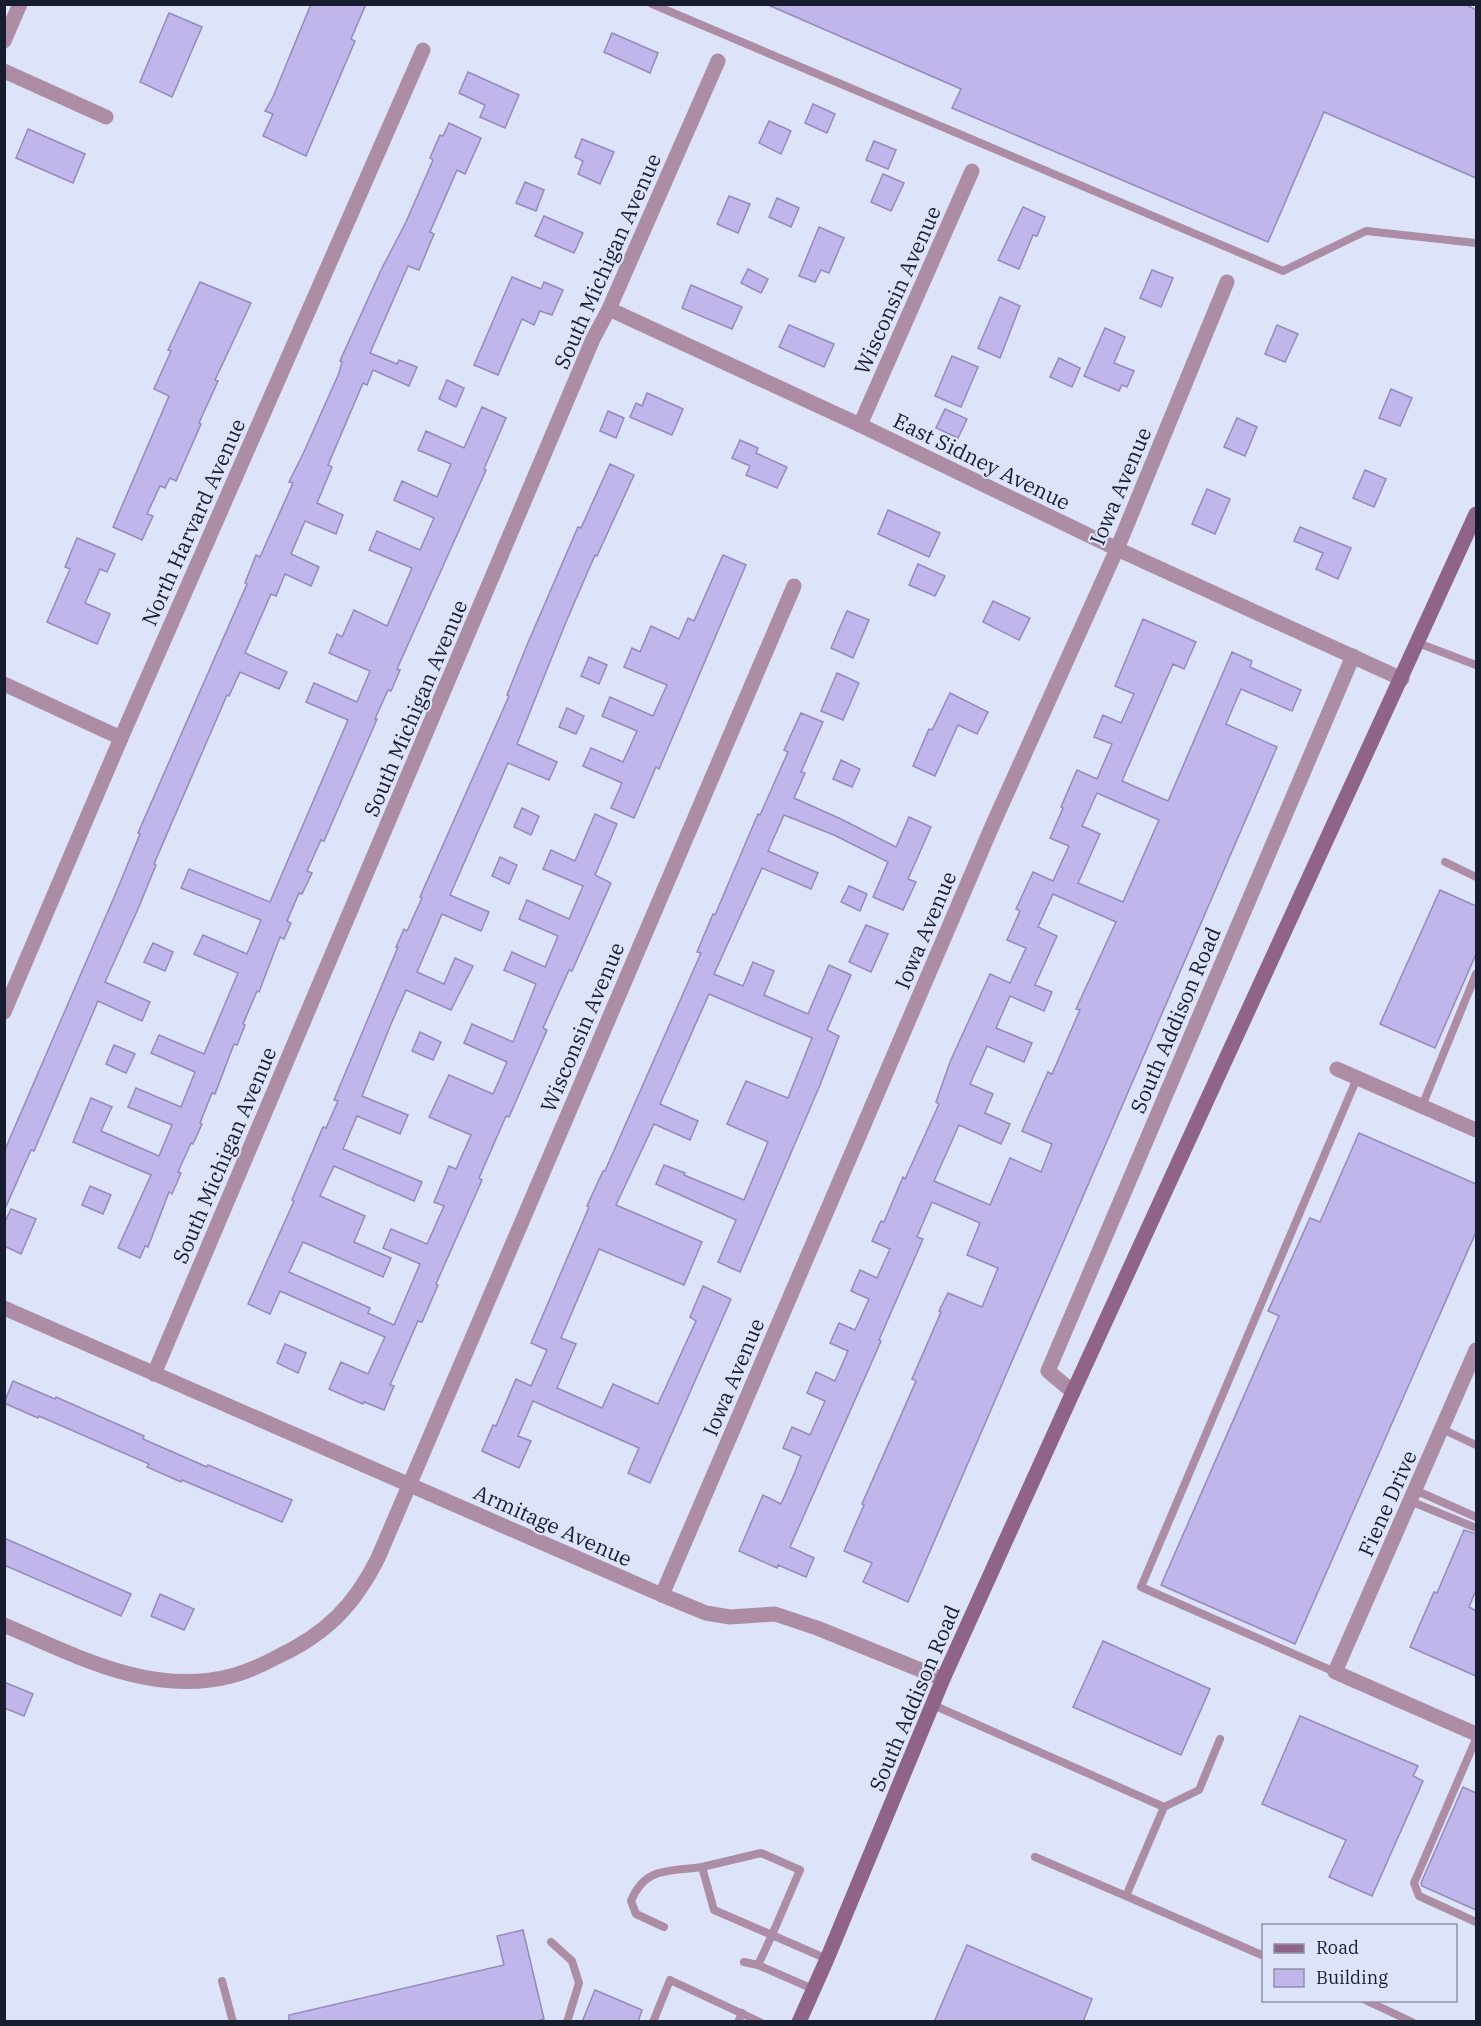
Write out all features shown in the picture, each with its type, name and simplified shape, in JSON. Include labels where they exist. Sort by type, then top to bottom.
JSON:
[{"type":"street","points":[[4,41],[20,4]]},
{"type":"street","name":"North Harvard Avenue","points":[[4,1012],[121,738],[423,50]]},
{"type":"street","name":"South Michigan Avenue","points":[[154,1374],[593,339],[609,309],[718,61]]},
{"type":"street","points":[[4,71],[106,117]]},
{"type":"street","name":"Wisconsin Avenue","points":[[860,425],[972,171]]},
{"type":"street","name":"Iowa Avenue","points":[[662,1596],[993,824],[1117,549],[1227,282]]},
{"type":"street","name":"East Sidney Avenue","points":[[609,309],[860,425],[1117,549],[1402,680]]},
{"type":"street","name":"South Addison Road","points":[[799,2022],[943,1679],[1476,514]]},
{"type":"street","name":"Wisconsin Avenue","points":[[4,1625],[89,1661],[137,1675],[174,1681],[204,1681],[230,1676],[258,1666],[311,1640],[364,1585],[378,1558],[794,586]]},
{"type":"street","name":"South Addison Road","points":[[1073,1392],[1048,1371],[1353,656]]},
{"type":"street","points":[[4,684],[121,738]]},
{"type":"street","points":[[1338,1070],[1476,1130]]},
{"type":"street","name":"Armitage Avenue","points":[[4,1308],[705,1613],[730,1617],[775,1614],[943,1679]]},
{"type":"street","name":"Fiene Drive","points":[[1335,1672],[1476,1350]]},
{"type":"street","points":[[1335,1672],[1476,1736]]},
{"type":"lane","points":[[652,4],[1283,272],[1366,231],[1476,243]]},
{"type":"lane","points":[[1418,643],[1476,665]]},
{"type":"lane","points":[[1445,862],[1476,877]]},
{"type":"lane","points":[[1422,1106],[1476,974]]},
{"type":"lane","points":[[1335,1672],[1141,1587],[1357,1078]]},
{"type":"lane","points":[[1442,1429],[1476,1445]]},
{"type":"lane","points":[[1413,1495],[1476,1517]]},
{"type":"lane","points":[[1413,1495],[1476,1528]]},
{"type":"lane","points":[[933,1705],[1164,1807]]},
{"type":"lane","points":[[1476,1736],[1414,1883],[1419,1896],[1476,1922]]},
{"type":"lane","points":[[1126,1896],[1164,1807],[1199,1790],[1220,1739]]},
{"type":"lane","points":[[664,1927],[636,1914],[631,1901],[635,1891],[650,1875],[702,1867],[761,1853],[800,1870],[758,1965]]},
{"type":"lane","points":[[1035,1857],[1262,1956]]},
{"type":"lane","points":[[702,1867],[714,1910],[827,1959]]},
{"type":"lane","points":[[551,1942],[572,1961],[579,1983],[567,2022]]},
{"type":"lane","points":[[744,1962],[758,1965],[813,1989]]},
{"type":"lane","points":[[653,2022],[670,1980],[740,2017],[760,2022]]},
{"type":"lane","points":[[222,1981],[233,2022]]},
{"type":"lane","points":[[1367,2002],[1412,2022]]},
{"type":"building","points":[[311,4],[366,4],[351,39],[355,41],[306,156],[263,136],[273,114],[265,111],[273,97]]},
{"type":"building","points":[[766,4],[1465,4],[1476,10],[1476,178],[1324,112],[1268,242],[952,108],[961,89]]},
{"type":"building","points":[[169,13],[202,27],[172,97],[140,82]]},
{"type":"building","points":[[612,33],[658,53],[650,73],[604,52]]},
{"type":"building","points":[[468,72],[519,95],[505,128],[480,117],[485,105],[459,93]]},
{"type":"building","points":[[813,104],[835,114],[827,133],[805,123]]},
{"type":"building","points":[[769,121],[791,131],[781,154],[759,143]]},
{"type":"building","points":[[449,123],[481,138],[465,174],[457,170],[430,232],[434,234],[419,270],[408,266],[370,353],[397,364],[399,360],[417,367],[409,386],[373,370],[367,385],[363,383],[328,465],[332,467],[317,503],[343,515],[336,534],[305,521],[291,554],[319,567],[311,586],[285,574],[276,596],[271,594],[245,653],[287,672],[279,689],[240,672],[229,696],[227,695],[154,864],[156,865],[138,909],[105,982],[150,1002],[142,1021],[98,1001],[34,1151],[31,1150],[4,1211],[4,1152],[118,888],[140,834],[138,833],[247,584],[245,583],[256,555],[260,557],[293,483],[289,482],[339,373],[342,362],[340,361],[382,268],[406,222],[433,160],[430,158],[440,135],[443,136]]},
{"type":"building","points":[[28,129],[85,154],[73,183],[16,158]]},
{"type":"building","points":[[582,139],[614,152],[600,184],[578,174],[583,161],[575,157]]},
{"type":"building","points":[[874,141],[896,150],[888,169],[866,160]]},
{"type":"building","points":[[883,174],[904,183],[891,211],[871,202]]},
{"type":"building","points":[[525,182],[544,190],[536,211],[516,203]]},
{"type":"building","points":[[729,196],[750,204],[738,233],[717,224]]},
{"type":"building","points":[[777,198],[799,208],[791,227],[769,217]]},
{"type":"building","points":[[1023,207],[1045,217],[1037,236],[1033,235],[1019,269],[998,260]]},
{"type":"building","points":[[544,216],[583,233],[574,253],[535,236]]},
{"type":"building","points":[[819,227],[844,238],[829,273],[821,270],[815,282],[799,276]]},
{"type":"building","points":[[748,269],[768,279],[761,293],[741,283]]},
{"type":"building","points":[[1152,270],[1173,278],[1161,307],[1140,298]]},
{"type":"building","points":[[512,277],[541,289],[544,282],[563,290],[552,315],[540,311],[534,325],[522,319],[498,375],[474,365]]},
{"type":"building","points":[[200,282],[251,303],[215,380],[218,381],[176,481],[170,478],[165,488],[160,486],[147,514],[153,516],[142,540],[113,527],[169,396],[154,389],[171,351],[168,350]]},
{"type":"building","points":[[691,285],[742,307],[732,329],[682,308]]},
{"type":"building","points":[[1000,297],[1020,306],[1000,358],[978,348]]},
{"type":"building","points":[[789,325],[834,344],[824,367],[779,347]]},
{"type":"building","points":[[1277,325],[1298,334],[1285,362],[1265,354]]},
{"type":"building","points":[[1105,328],[1125,337],[1114,363],[1134,371],[1127,387],[1122,385],[1119,391],[1084,376]]},
{"type":"building","points":[[952,356],[978,367],[961,407],[935,396]]},
{"type":"building","points":[[1059,358],[1080,368],[1072,387],[1050,377]]},
{"type":"building","points":[[447,380],[464,388],[456,407],[439,399]]},
{"type":"building","points":[[1391,389],[1412,398],[1400,426],[1379,418]]},
{"type":"building","points":[[647,393],[683,409],[672,435],[630,417],[636,403],[642,406]]},
{"type":"building","points":[[482,407],[506,418],[484,469],[486,470],[397,669],[400,670],[391,691],[388,690],[324,841],[321,840],[307,871],[312,873],[302,894],[299,893],[287,921],[291,923],[284,939],[280,937],[259,992],[257,991],[243,1024],[245,1025],[237,1045],[234,1044],[215,1094],[212,1093],[200,1123],[202,1124],[178,1172],[181,1173],[172,1194],[169,1192],[148,1247],[145,1246],[140,1258],[118,1248],[151,1175],[73,1142],[91,1098],[112,1107],[101,1131],[159,1156],[172,1125],[128,1107],[136,1088],[181,1107],[195,1072],[151,1053],[159,1035],[204,1054],[238,973],[194,954],[203,935],[247,954],[261,920],[181,888],[189,869],[270,902],[348,720],[306,702],[314,683],[357,702],[370,671],[329,653],[337,634],[342,637],[354,610],[387,626],[412,568],[369,550],[377,531],[420,550],[434,518],[394,500],[402,481],[437,497],[451,464],[418,450],[426,431],[464,448]]},
{"type":"building","points":[[945,409],[967,419],[958,438],[936,428]]},
{"type":"building","points":[[608,411],[624,418],[616,438],[600,431]]},
{"type":"building","points":[[1237,418],[1257,427],[1245,456],[1224,447]]},
{"type":"building","points":[[740,440],[758,448],[756,453],[787,467],[777,488],[746,475],[750,466],[732,458]]},
{"type":"building","points":[[610,464],[634,475],[597,556],[595,555],[517,744],[557,762],[549,780],[508,763],[450,895],[489,912],[481,931],[442,914],[417,972],[444,984],[455,958],[473,966],[451,1010],[406,990],[391,1024],[362,1096],[408,1115],[400,1134],[357,1116],[343,1149],[422,1182],[414,1201],[334,1166],[320,1196],[365,1216],[354,1242],[391,1258],[383,1277],[303,1242],[289,1272],[370,1308],[368,1313],[394,1325],[420,1264],[383,1248],[391,1229],[427,1244],[444,1206],[434,1202],[449,1166],[456,1169],[471,1135],[429,1117],[449,1075],[493,1094],[507,1062],[464,1043],[472,1024],[513,1042],[536,984],[504,970],[512,952],[545,967],[558,936],[519,919],[527,900],[569,919],[583,886],[543,869],[551,850],[575,861],[595,814],[617,824],[595,875],[611,883],[572,971],[569,970],[543,1028],[547,1030],[479,1178],[482,1180],[436,1284],[438,1285],[422,1322],[418,1321],[390,1385],[394,1386],[384,1410],[364,1402],[363,1404],[329,1389],[341,1362],[368,1374],[385,1337],[280,1291],[270,1314],[248,1304],[294,1201],[292,1200],[323,1127],[326,1128],[338,1101],[334,1100],[398,947],[396,947],[404,929],[407,931],[422,898],[420,897],[509,696],[507,695],[527,645],[578,527],[581,528]]},
{"type":"building","points":[[1365,470],[1386,479],[1374,507],[1353,498]]},
{"type":"building","points":[[1207,489],[1230,499],[1215,534],[1192,524]]},
{"type":"building","points":[[888,510],[940,533],[929,557],[878,534]]},
{"type":"building","points":[[1300,527],[1351,548],[1338,579],[1316,569],[1323,553],[1294,541]]},
{"type":"building","points":[[77,538],[115,554],[107,572],[100,569],[85,603],[110,614],[97,644],[47,622],[70,569],[65,567]]},
{"type":"building","points":[[723,555],[746,565],[659,769],[656,767],[634,818],[611,808],[622,783],[583,766],[591,748],[623,762],[637,731],[602,716],[610,697],[653,716],[667,685],[624,667],[632,648],[640,652],[651,626],[679,639],[688,618],[694,621]]},
{"type":"building","points":[[918,564],[945,576],[935,596],[909,585]]},
{"type":"building","points":[[993,601],[1030,618],[1019,640],[983,622]]},
{"type":"building","points":[[847,611],[869,620],[853,658],[831,648]]},
{"type":"building","points":[[1143,619],[1196,642],[1184,669],[1173,664],[1122,781],[1168,801],[1232,652],[1252,661],[1250,667],[1301,690],[1292,711],[1241,689],[1226,724],[1277,747],[908,1602],[863,1582],[872,1563],[844,1551],[916,1381],[912,1379],[948,1293],[982,1307],[998,1268],[967,1255],[980,1223],[932,1202],[917,1237],[923,1239],[879,1340],[881,1341],[790,1547],[814,1558],[806,1577],[778,1565],[777,1568],[739,1551],[763,1495],[781,1504],[795,1472],[801,1456],[783,1448],[792,1427],[810,1435],[825,1401],[807,1393],[816,1372],[835,1381],[848,1351],[830,1343],[839,1323],[855,1330],[869,1299],[851,1291],[860,1270],[877,1278],[890,1249],[872,1241],[881,1221],[884,1222],[939,1104],[936,1102],[950,1062],[990,974],[1010,983],[1026,948],[1007,940],[1020,911],[1016,909],[1033,872],[1053,881],[1069,846],[1050,838],[1063,808],[1061,807],[1077,770],[1097,779],[1112,744],[1094,737],[1103,715],[1121,723],[1134,694],[1115,686]],"holes":[[[1097,793],[1159,820],[1123,902],[1078,883],[1100,834],[1082,826]],[[1053,894],[1116,922],[1076,1009],[1080,1010],[1052,1074],[1048,1072],[1022,1131],[1052,1144],[1041,1172],[1010,1158],[990,1205],[934,1181],[959,1125],[1001,1144],[1010,1124],[985,1113],[993,1094],[970,1084],[987,1046],[1024,1062],[1032,1043],[996,1028],[1010,996],[1044,1011],[1052,992],[1035,985],[1057,936],[1038,927]]]},
{"type":"building","points":[[589,657],[607,665],[599,684],[581,676]]},
{"type":"building","points":[[837,673],[859,683],[843,720],[821,711]]},
{"type":"building","points":[[950,693],[988,712],[977,734],[958,725],[935,776],[913,766],[929,729],[932,730]]},
{"type":"building","points":[[567,708],[584,716],[576,734],[559,727]]},
{"type":"building","points":[[801,713],[823,722],[801,772],[805,773],[794,798],[896,847],[909,817],[931,827],[908,879],[916,882],[903,910],[873,897],[888,862],[834,835],[784,815],[768,851],[818,873],[811,889],[762,868],[714,974],[743,986],[753,962],[774,971],[764,995],[808,1014],[829,965],[851,975],[827,1030],[839,1036],[820,1085],[740,1272],[718,1262],[736,1220],[656,1184],[664,1165],[744,1200],[768,1142],[727,1124],[746,1081],[788,1098],[812,1038],[709,994],[660,1104],[698,1121],[690,1140],[654,1124],[616,1205],[702,1242],[684,1285],[599,1249],[561,1338],[576,1344],[557,1388],[602,1408],[613,1384],[658,1404],[696,1321],[690,1317],[703,1286],[731,1299],[650,1483],[628,1473],[639,1448],[533,1401],[518,1436],[531,1441],[519,1468],[482,1451],[493,1425],[496,1426],[516,1379],[531,1386],[547,1350],[531,1343],[589,1207],[587,1206],[605,1171],[701,953],[697,952],[713,914],[715,915],[758,814],[760,815],[788,752],[784,750]]},
{"type":"building","points":[[841,760],[860,769],[852,787],[833,779]]},
{"type":"building","points":[[522,808],[539,816],[531,835],[514,827]]},
{"type":"building","points":[[500,857],[517,865],[509,884],[492,876]]},
{"type":"building","points":[[849,886],[867,894],[860,911],[841,902]]},
{"type":"building","points":[[1440,890],[1476,906],[1476,954],[1435,1048],[1380,1024]]},
{"type":"building","points":[[866,925],[888,934],[871,972],[849,962]]},
{"type":"building","points":[[153,943],[173,952],[165,971],[144,962]]},
{"type":"building","points":[[420,1032],[441,1042],[433,1060],[412,1051]]},
{"type":"building","points":[[114,1045],[135,1054],[126,1073],[106,1064]]},
{"type":"building","points":[[1359,1133],[1476,1184],[1476,1232],[1295,1644],[1161,1585],[1279,1316],[1268,1311],[1310,1218],[1320,1222]]},
{"type":"building","points":[[90,1186],[111,1195],[103,1214],[82,1205]]},
{"type":"building","points":[[11,1209],[36,1219],[21,1254],[4,1246],[4,1224]]},
{"type":"building","points":[[285,1344],[306,1353],[298,1373],[277,1363]]},
{"type":"building","points":[[13,1381],[55,1399],[56,1397],[144,1436],[143,1439],[207,1467],[208,1465],[292,1500],[282,1522],[182,1480],[181,1482],[147,1467],[149,1464],[4,1403]]},
{"type":"building","points":[[1464,1530],[1476,1534],[1476,1590],[1469,1607],[1476,1611],[1476,1676],[1410,1647],[1434,1592],[1437,1593]]},
{"type":"building","points":[[4,1538],[131,1594],[121,1616],[4,1565]]},
{"type":"building","points":[[160,1594],[194,1609],[184,1630],[151,1616]]},
{"type":"building","points":[[1103,1641],[1210,1689],[1181,1755],[1073,1707]]},
{"type":"building","points":[[4,1682],[33,1694],[24,1716],[4,1708]]},
{"type":"building","points":[[1300,1716],[1418,1766],[1413,1776],[1423,1781],[1372,1896],[1329,1877],[1346,1840],[1262,1804]]},
{"type":"building","points":[[1463,1787],[1476,1793],[1476,1910],[1422,1886],[1421,1883]]},
{"type":"building","points":[[523,1930],[544,2019],[534,2022],[289,2022],[289,2015],[504,1965],[497,1936]]},
{"type":"building","points":[[967,1945],[1092,1999],[1083,2022],[934,2022]]},
{"type":"building","points":[[595,1990],[642,2010],[638,2022],[582,2022]]}]
